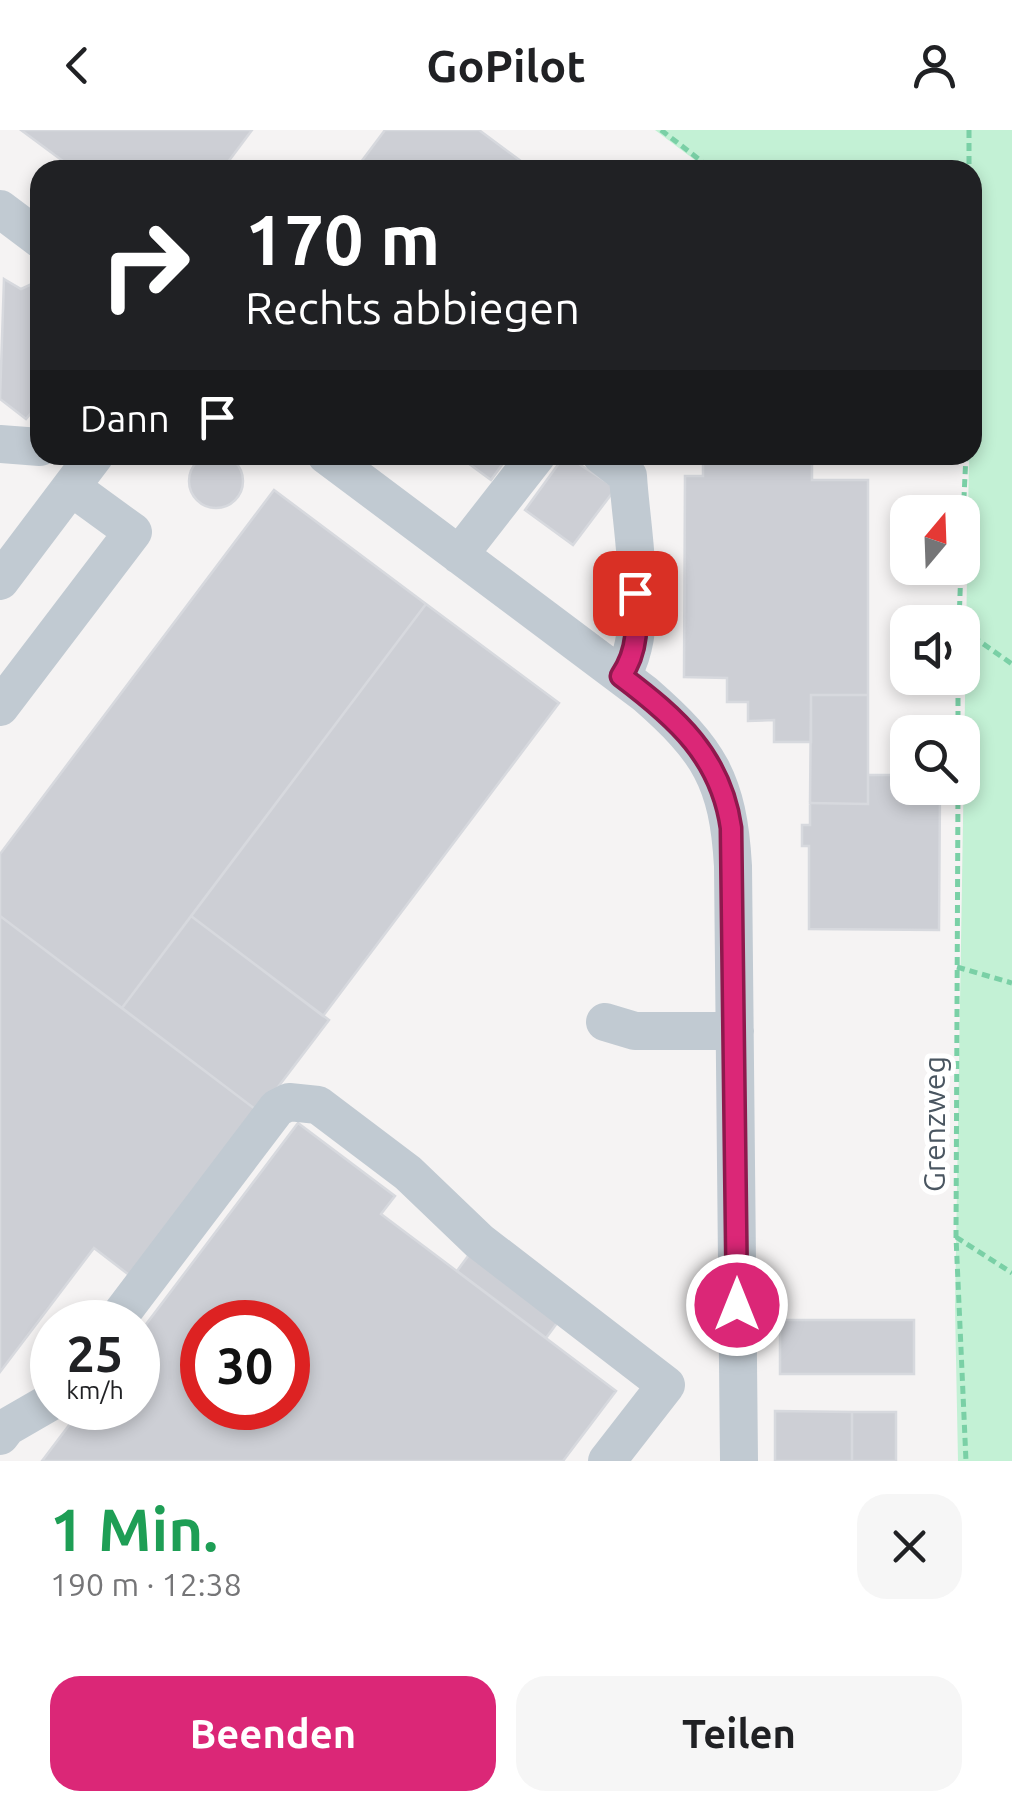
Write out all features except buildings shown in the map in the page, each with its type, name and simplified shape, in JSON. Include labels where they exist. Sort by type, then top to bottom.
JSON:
[{"type":"street","points":[[0,209],[30,232]]},
{"type":"street","points":[[0,444],[30,446]]},
{"type":"street","points":[[339,465],[621,676],[690,734],[709,759],[727,801],[733,866],[738,1461]]},
{"type":"street","points":[[460,555],[529,465]]},
{"type":"street","points":[[614,465],[628,476],[638,632],[631,662],[621,676]]},
{"type":"street","points":[[0,581],[78,467],[133,532],[0,707]]},
{"type":"street","points":[[604,1022],[634,1032],[735,1031]]},
{"type":"street","points":[[132,1300],[277,1108],[305,1101],[318,1105],[408,1173],[459,1225],[666,1385],[607,1461]]},
{"type":"street","points":[[0,1436],[6,1426],[30,1413]]},
{"type":"path","points":[[661,130],[700,160]]},
{"type":"path","points":[[969,130],[969,160]]},
{"type":"path","points":[[964,495],[966,465]]},
{"type":"path","points":[[980,640],[1012,664]]},
{"type":"path","name":"Grenzweg","points":[[958,805],[956,1238],[966,1461]]},
{"type":"path","points":[[957,967],[1012,983]]},
{"type":"path","points":[[956,1238],[1012,1273]]},
{"type":"green space","points":[[655,130],[1012,130],[1012,1461],[958,1461],[955,1308],[963,805],[980,805],[980,715],[965,715],[965,695],[980,695],[980,605],[967,605],[967,585],[980,585],[980,495],[968,495],[969,465],[982,465],[982,160],[695,160]]},
{"type":"route","points":[[635,593],[638,632],[631,662],[621,676],[690,734],[709,759],[727,801],[731,828],[737,1305]]}]
